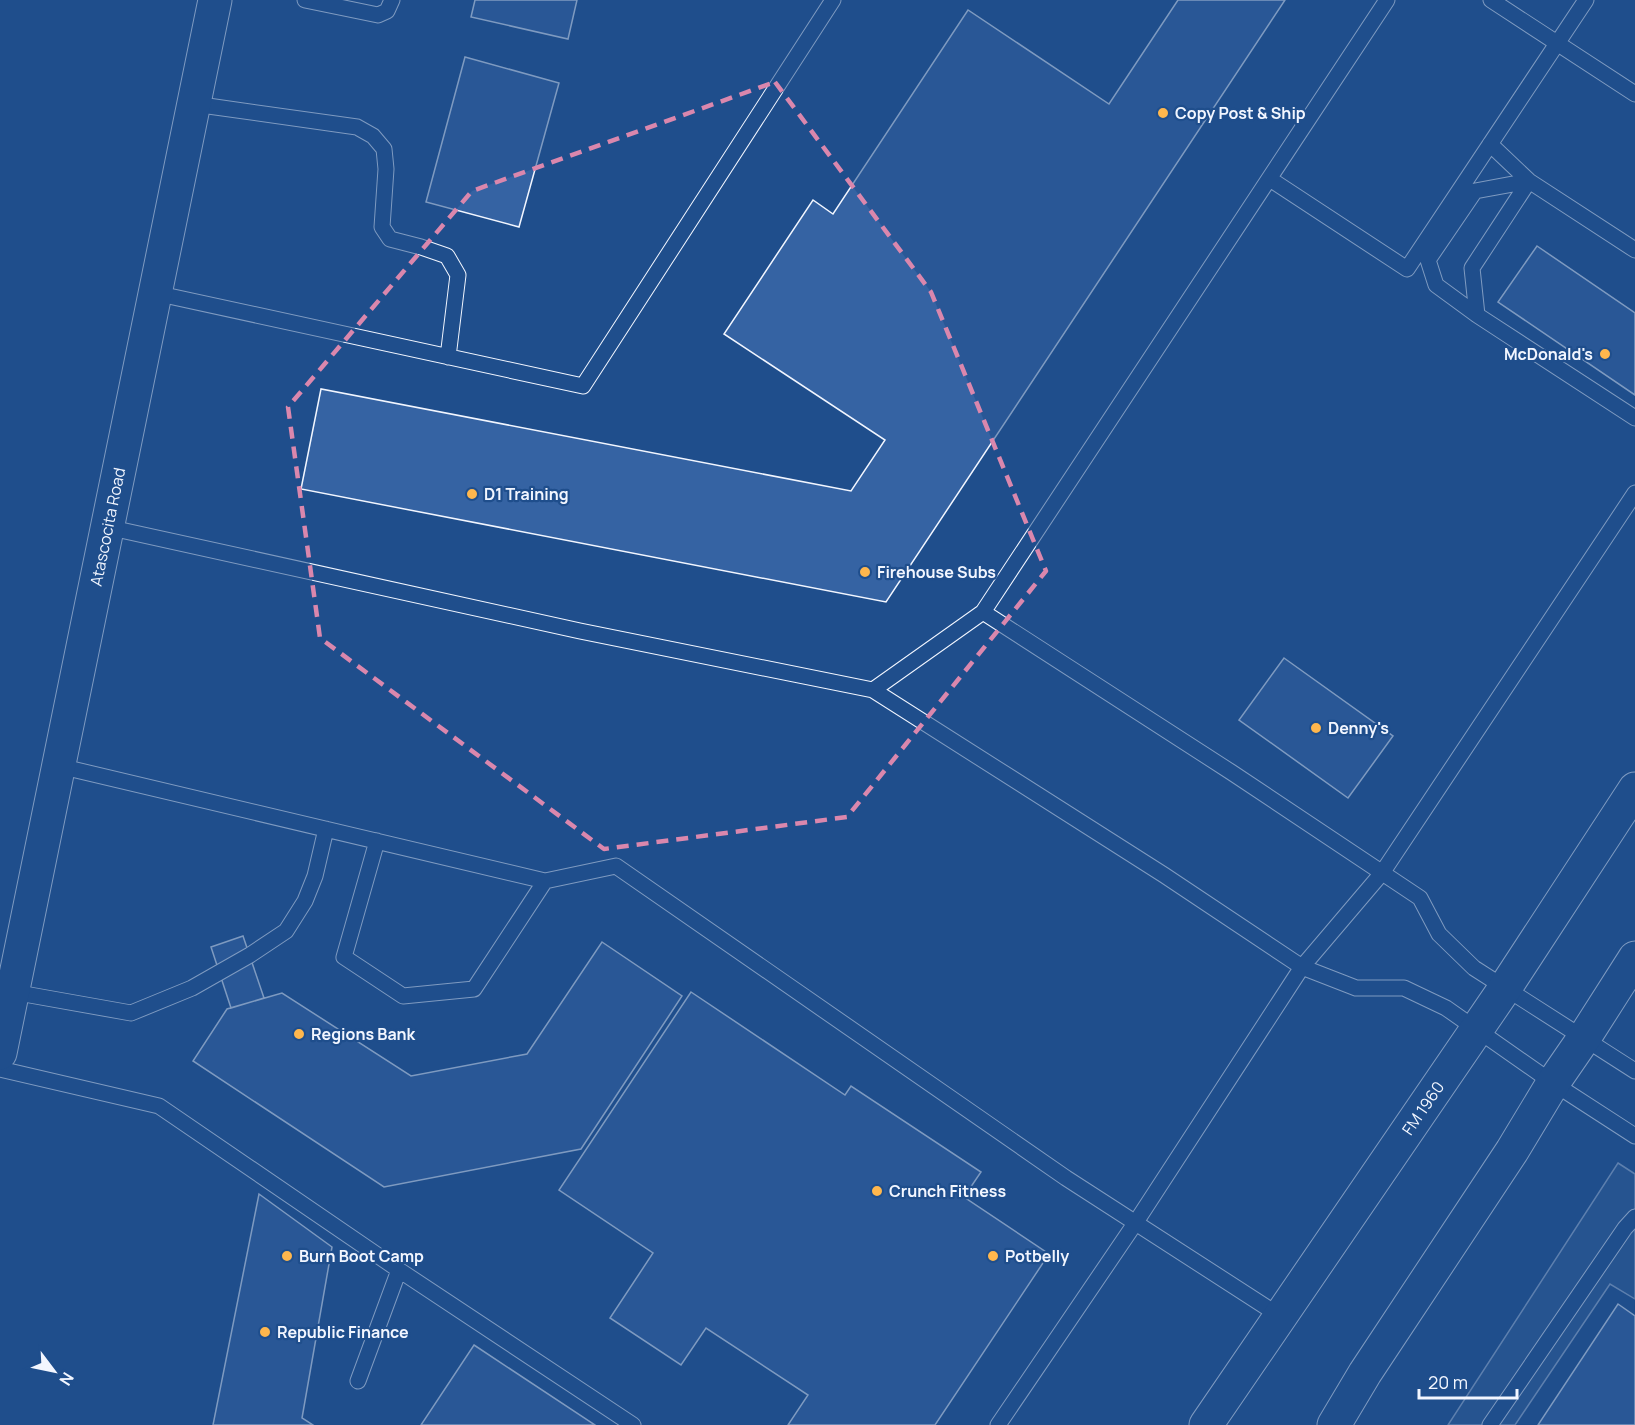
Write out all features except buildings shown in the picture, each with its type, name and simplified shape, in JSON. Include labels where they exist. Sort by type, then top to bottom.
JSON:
[{"type":"main road","name":"Atascocita Road","points":[[0,1053],[215,0]]},
{"type":"main road","name":"FM 1960","points":[[1206,1425],[1505,988],[1635,789]]},
{"type":"main road","points":[[1334,1425],[1371,1364],[1512,1151],[1552,1083],[1635,958]]},
{"type":"lane","points":[[305,0],[378,15],[390,6]]},
{"type":"lane","points":[[155,293],[583,386],[832,0]]},
{"type":"lane","points":[[873,690],[982,612],[1387,0]]},
{"type":"lane","points":[[1491,0],[1635,93]]},
{"type":"lane","points":[[1270,179],[1407,269],[1586,0]]},
{"type":"lane","points":[[194,104],[357,127],[373,136],[384,149],[386,169],[382,227],[390,239],[447,256],[458,275],[448,357]]},
{"type":"lane","points":[[1490,144],[1529,181],[1635,250]]},
{"type":"lane","points":[[1477,315],[1472,268],[1529,181]]},
{"type":"lane","points":[[1529,181],[1474,190],[1428,260],[1436,285],[1477,315],[1635,418]]},
{"type":"lane","points":[[998,1425],[1136,1221],[1302,967],[1382,873],[1635,494]]},
{"type":"lane","points":[[107,527],[580,630],[873,690],[1164,875],[1302,967],[1356,988],[1404,988],[1446,1008],[1552,1083],[1635,1136]]},
{"type":"lane","points":[[982,612],[1231,772],[1420,898],[1439,934],[1474,968],[1635,1071]]},
{"type":"lane","points":[[59,766],[545,881],[616,866],[1056,1171],[1280,1316]]},
{"type":"lane","points":[[13,992],[131,1013],[192,987],[250,955],[286,931],[305,901],[315,876],[326,829]]},
{"type":"lane","points":[[377,841],[344,957],[403,996],[474,989],[545,881]]},
{"type":"lane","points":[[0,1069],[159,1106],[399,1270],[633,1425]]},
{"type":"lane","points":[[1491,1425],[1632,1226]]},
{"type":"lane","points":[[357,1381],[399,1270]]},
{"type":"highlighted area","points":[[775,82],[931,292],[1046,571],[847,817],[604,849],[320,638],[288,407],[472,191]]},
{"type":"shaded area","points":[[1618,1163],[1635,1174],[1635,1299],[1610,1284],[1515,1425],[1448,1425]]},
{"type":"place","name":"Copy Post & Ship","points":[[1163,113]]},
{"type":"place","name":"McDonald's","points":[[1605,354]]},
{"type":"place","name":"D1 Training","points":[[472,494]]},
{"type":"place","name":"Firehouse Subs","points":[[865,572]]},
{"type":"place","name":"Denny's","points":[[1316,728]]},
{"type":"place","name":"Regions Bank","points":[[299,1034]]},
{"type":"place","name":"Crunch Fitness","points":[[877,1191]]},
{"type":"place","name":"Burn Boot Camp","points":[[287,1256]]},
{"type":"place","name":"Potbelly","points":[[993,1256]]},
{"type":"place","name":"Republic Finance","points":[[265,1332]]}]
